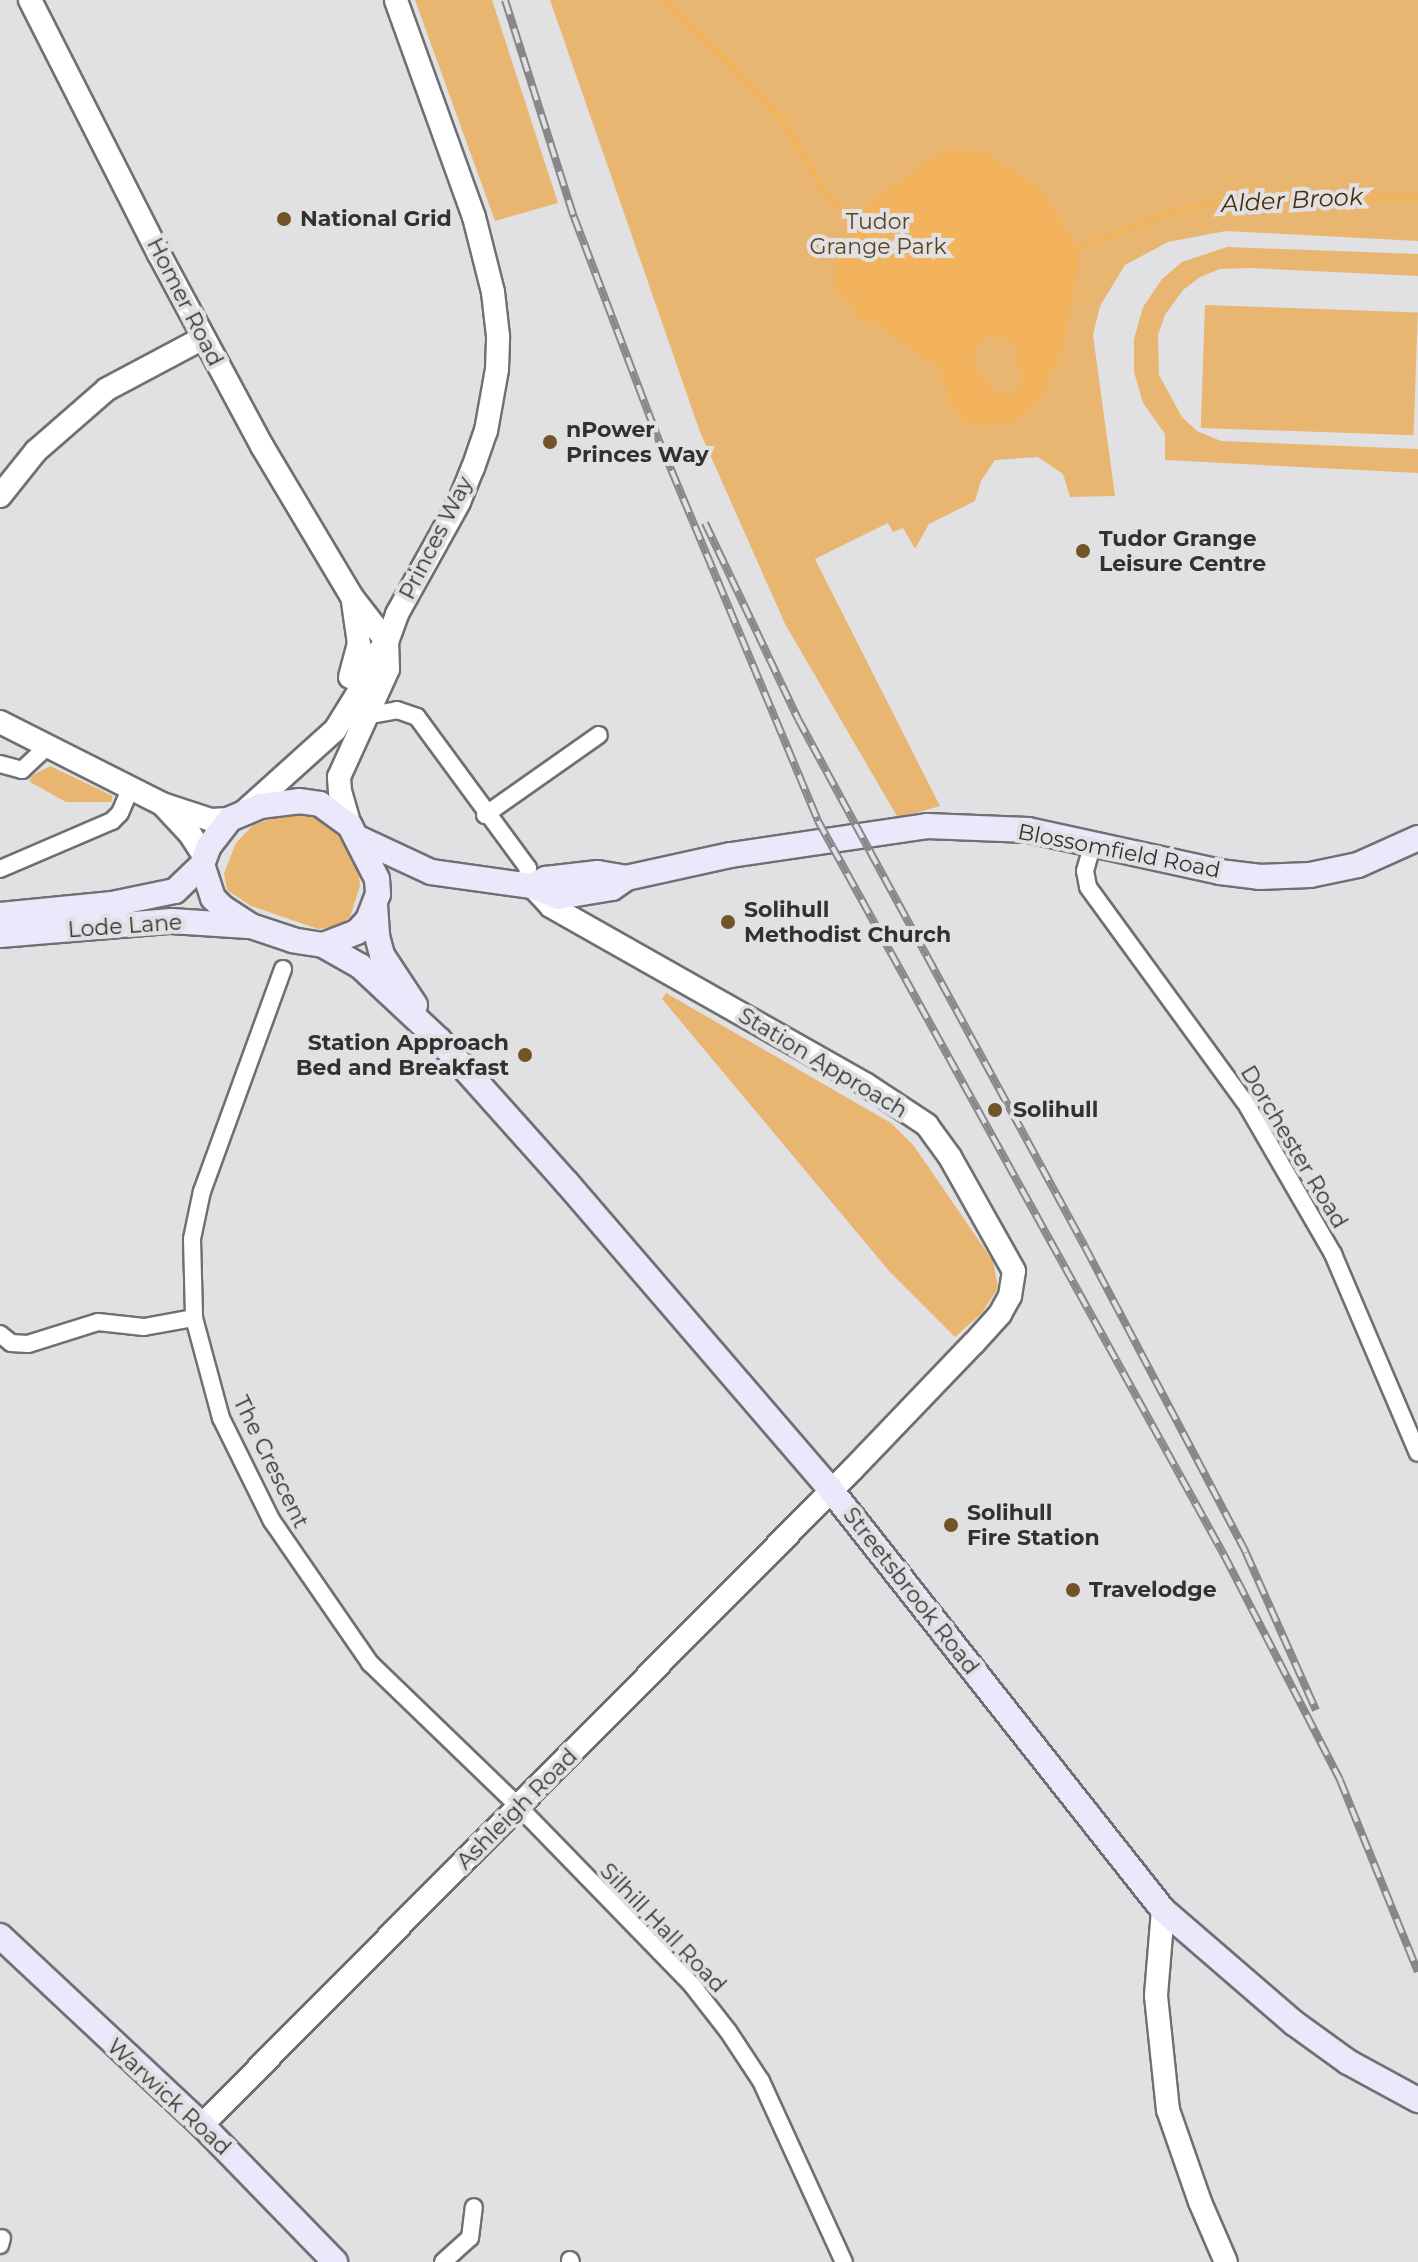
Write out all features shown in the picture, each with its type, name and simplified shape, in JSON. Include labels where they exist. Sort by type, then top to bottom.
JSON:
[{"type":"main road","points":[[299,801],[320,804],[355,833],[373,865],[376,899],[357,932],[323,945],[293,940],[251,926],[213,898],[204,861],[218,831],[237,815],[299,801]]},
{"type":"main road","name":"Blossomfield Road","points":[[376,899],[403,877],[431,872],[529,886],[558,897],[612,888],[626,878],[731,855],[917,827],[1028,830],[1220,872],[1295,877],[1358,865],[1418,838]]},
{"type":"main road","name":"Blossomfield Road","points":[[355,833],[431,872]]},
{"type":"main road","name":"Lode Lane","points":[[0,915],[112,904],[175,891],[204,861]]},
{"type":"main road","name":"Streetsbrook Road","points":[[376,899],[377,936],[382,955],[439,1040]]},
{"type":"main road","name":"Lode Lane","points":[[0,935],[171,921],[251,926]]},
{"type":"main road","name":"Streetsbrook Road","points":[[323,945],[360,966],[439,1040],[831,1490],[1163,1910],[1294,2023],[1348,2062],[1418,2100]]},
{"type":"main road","name":"Warwick Road","points":[[0,1936],[202,2125],[335,2262]]},
{"type":"street","name":"Homer Road","points":[[30,0],[203,338],[352,597],[387,642]]},
{"type":"street","name":"Princes Way","points":[[237,815],[335,730],[358,693],[369,662],[387,642],[409,588],[459,502],[486,431],[497,369],[498,336],[493,292],[438,112],[396,0]]},
{"type":"street","points":[[0,496],[36,451],[107,389],[203,338]]},
{"type":"street","points":[[302,760],[339,703],[354,668],[359,644],[352,597],[387,600],[409,588]]},
{"type":"street","name":"Princes Way","points":[[355,833],[340,792],[339,777],[370,715],[388,669],[387,642]]},
{"type":"street","points":[[370,715],[397,710],[417,717],[485,815],[528,868],[529,886]]},
{"type":"street","points":[[0,722],[162,804],[211,820],[237,815]]},
{"type":"street","points":[[485,815],[599,735]]},
{"type":"street","points":[[0,764],[22,770],[48,746]]},
{"type":"street","points":[[0,869],[112,821],[120,813],[130,789]]},
{"type":"street","points":[[162,804],[190,834],[204,861]]},
{"type":"street","name":"Dorchester Road","points":[[1093,843],[1085,871],[1088,887],[1245,1102],[1333,1254],[1418,1453]]},
{"type":"street","name":"Station Approach","points":[[529,886],[551,906],[865,1084],[927,1125],[950,1157],[1014,1271],[1010,1296],[1000,1314],[831,1490]]},
{"type":"street","name":"The Crescent","points":[[283,969],[202,1191],[192,1239],[194,1318],[221,1418],[272,1521],[370,1663],[519,1807]]},
{"type":"street","points":[[0,1334],[11,1343],[28,1344],[98,1322],[144,1327],[194,1318]]},
{"type":"street","name":"Ashleigh Road","points":[[202,2125],[831,1490]]},
{"type":"street","name":"Silhill Hall Road","points":[[519,1807],[692,1985],[728,2031],[761,2081],[844,2262]]},
{"type":"street","points":[[1163,1910],[1156,1996],[1168,2110],[1200,2202],[1226,2262]]},
{"type":"street","points":[[443,2262],[470,2238],[474,2207]]},
{"type":"green space","points":[[415,0],[492,0],[558,203],[495,221]]},
{"type":"green space","name":"Tudor Grange Park","points":[[550,0],[1418,0],[1418,241],[1226,231],[1168,242],[1125,265],[1100,306],[1093,335],[1115,496],[1070,497],[1063,474],[1038,457],[995,460],[981,481],[975,501],[929,524],[915,549],[903,528],[893,532],[888,523],[815,559],[940,806],[898,818],[785,624],[700,432]]},
{"type":"green space","points":[[1227,247],[1418,254],[1418,276],[1250,268],[1220,269],[1200,277],[1183,290],[1165,315],[1158,335],[1159,375],[1182,417],[1197,431],[1221,441],[1418,449],[1418,473],[1165,460],[1165,434],[1143,403],[1134,372],[1134,339],[1143,307],[1162,279],[1182,262]]},
{"type":"green space","points":[[1205,305],[1418,312],[1414,435],[1201,428]]},
{"type":"green space","points":[[50,766],[113,796],[111,802],[66,802],[30,782],[31,776]]},
{"type":"green space","points":[[286,814],[312,817],[329,825],[348,842],[358,865],[360,886],[350,917],[338,927],[318,929],[251,906],[227,890],[224,873],[236,843],[253,825]]},
{"type":"green space","points":[[666,993],[891,1123],[914,1146],[993,1261],[998,1288],[982,1313],[955,1337],[889,1271],[662,999]]},
{"type":"shaded area","points":[[954,148],[984,152],[1041,189],[1077,247],[1078,271],[1063,348],[1037,405],[1010,422],[987,426],[964,421],[951,406],[940,369],[878,325],[855,317],[851,302],[834,289],[836,260],[857,214],[928,160]],"holes":[[[988,336],[1010,339],[1015,346],[1022,382],[1018,390],[1008,395],[993,390],[975,365],[975,348]]]},
{"type":"waterway","name":"Alder Brook","points":[[663,0],[728,61],[782,121],[828,198],[854,219]]},
{"type":"waterway","name":"Alder Brook","points":[[1077,247],[1182,208],[1272,196],[1418,197]]},
{"type":"railway","points":[[505,0],[574,217],[660,443],[818,821],[1224,1555],[1340,1780],[1418,1972]]},
{"type":"railway","points":[[705,523],[798,719],[1085,1247],[1246,1553],[1316,1710]]},
{"type":"place","name":"National Grid","points":[[284,219]]},
{"type":"place","name":"nPower Princes Way","points":[[550,442]]},
{"type":"place","name":"Tudor Grange Leisure Centre","points":[[1083,551]]},
{"type":"place","name":"Solihull Methodist Church","points":[[728,922]]},
{"type":"place","name":"Station Approach Bed and Breakfast","points":[[525,1055]]},
{"type":"place","name":"Solihull","points":[[995,1110]]},
{"type":"place","name":"Solihull Fire Station","points":[[951,1525]]},
{"type":"place","name":"Travelodge","points":[[1073,1590]]}]
